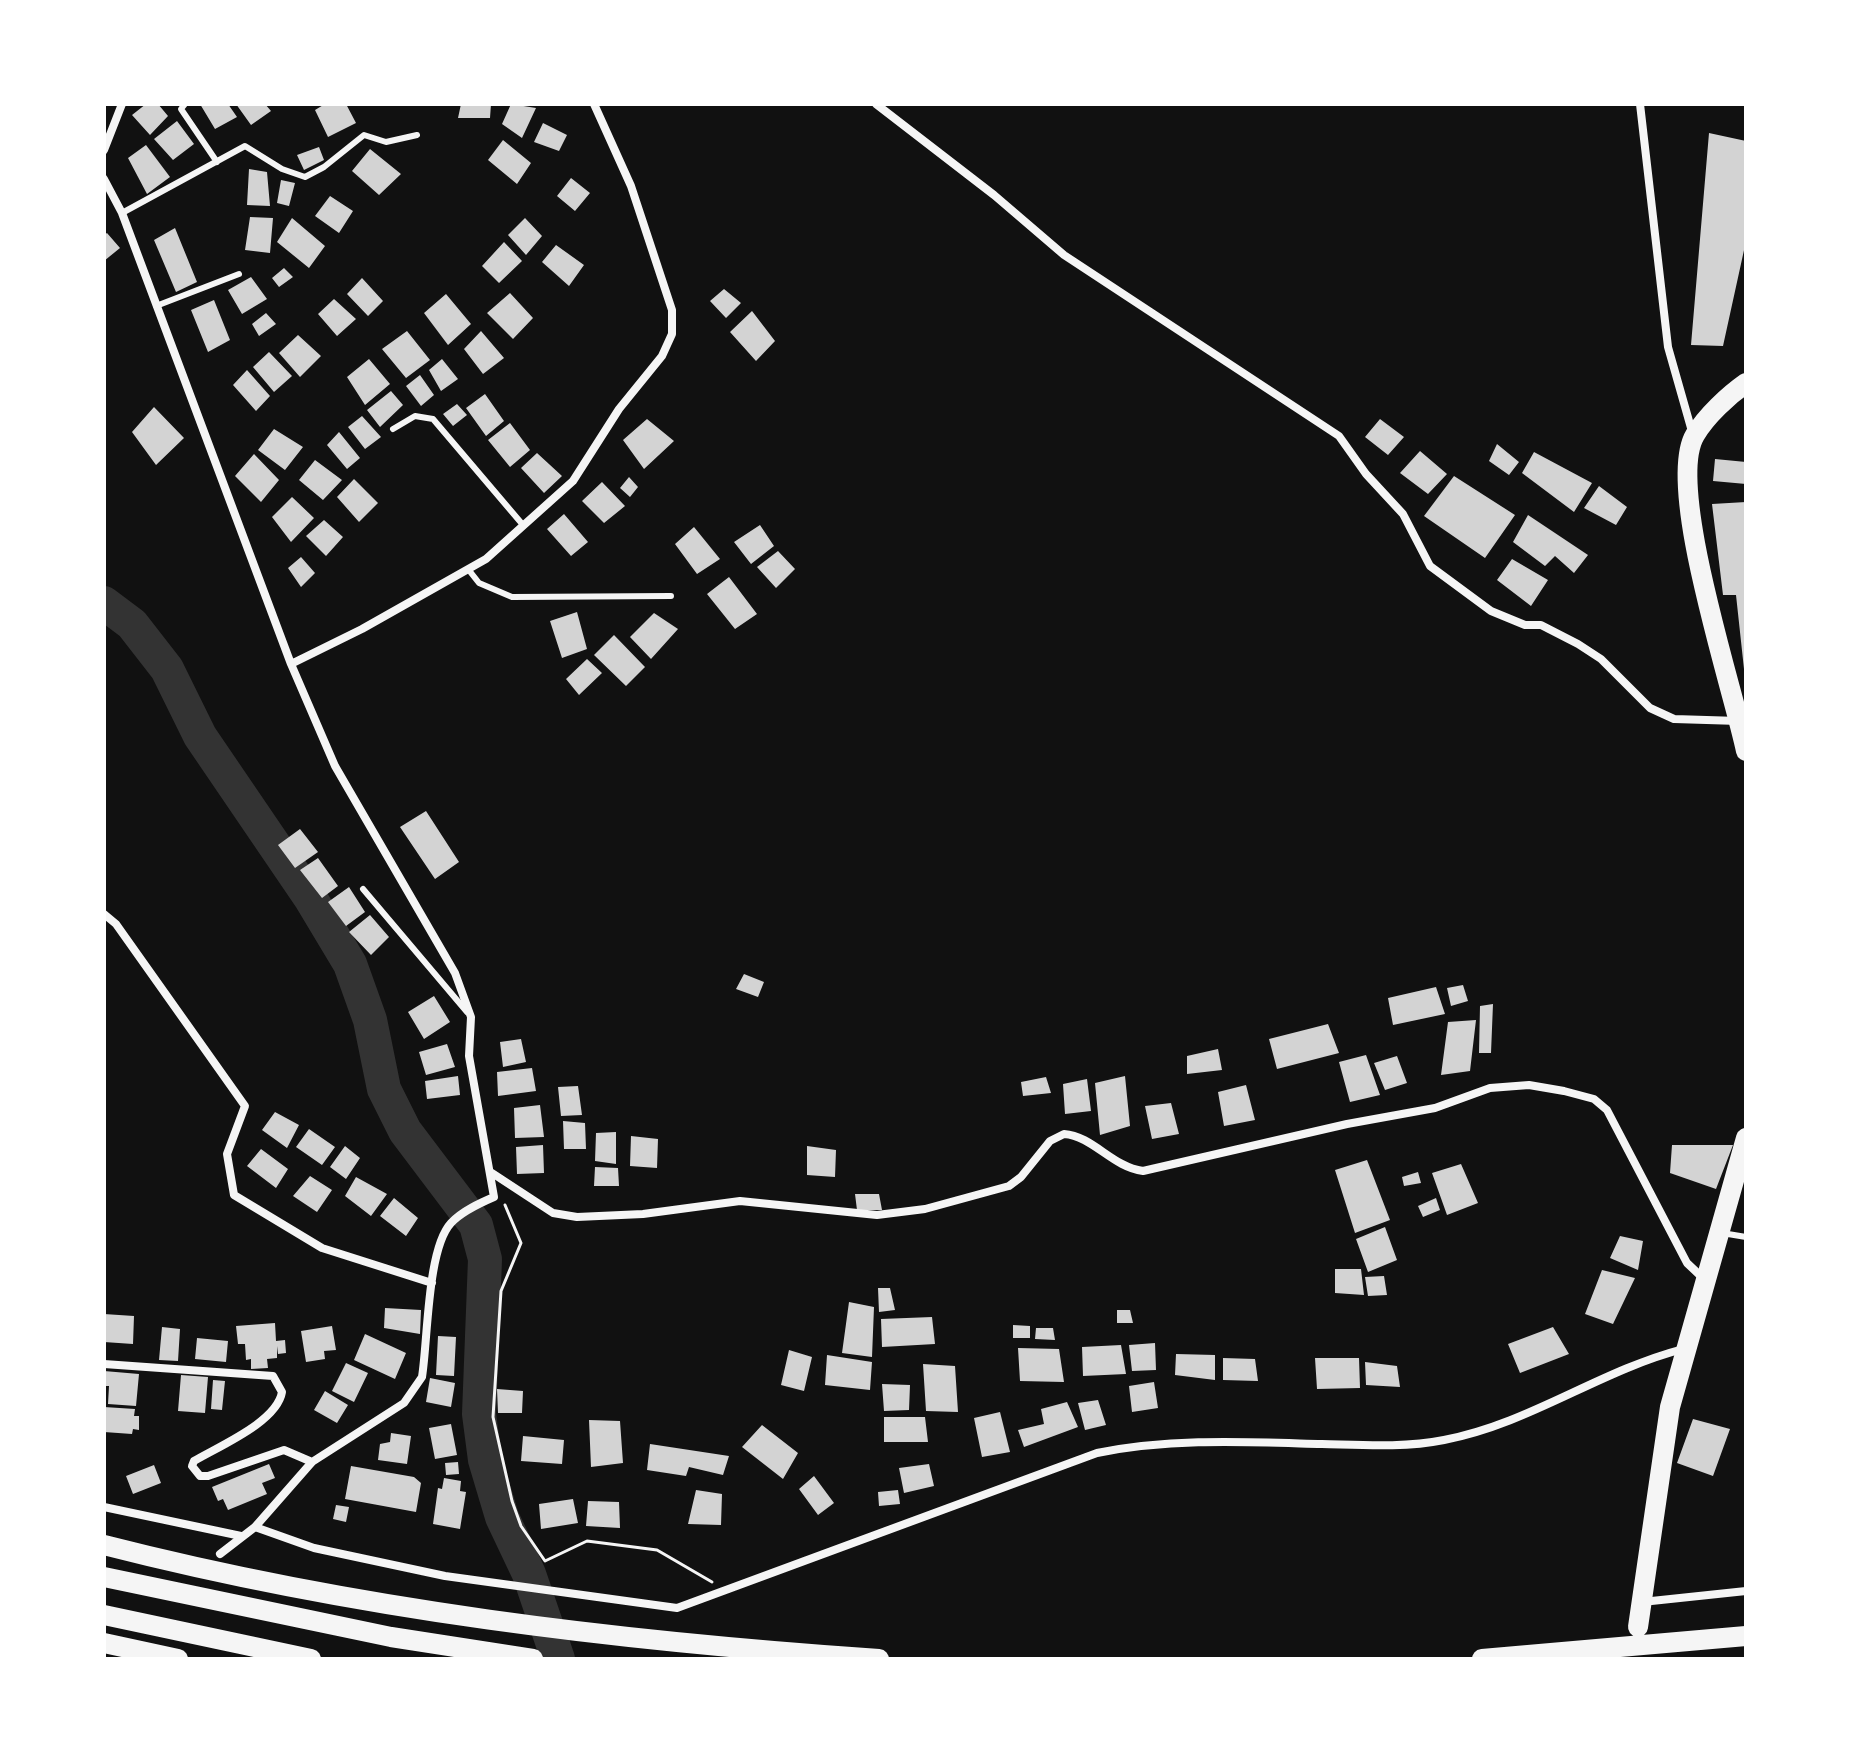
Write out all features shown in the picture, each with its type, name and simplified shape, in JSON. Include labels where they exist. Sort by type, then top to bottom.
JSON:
[{"type":"highway","points":[[1746,383],[1693,436],[1687,482],[1698,563],[1746,751]]},
{"type":"highway","points":[[1638,1627],[1670,1407],[1746,1138]]},
{"type":"highway","points":[[104,1545],[345,1596],[577,1634],[879,1659]]},
{"type":"highway","points":[[104,1577],[391,1637],[531,1659]]},
{"type":"highway","points":[[104,1615],[311,1659]]},
{"type":"highway","points":[[1482,1659],[1746,1636]]},
{"type":"highway","points":[[104,1643],[178,1659]]},
{"type":"street","points":[[104,150],[122,104]]},
{"type":"street","points":[[291,664],[362,629],[486,559],[573,481],[619,409],[662,356],[672,334],[672,310],[647,232],[594,104]]},
{"type":"street","points":[[876,104],[994,195],[1064,255],[1339,436],[1366,474],[1403,514],[1430,566],[1491,611],[1525,625],[1541,625],[1578,644],[1601,659],[1650,708],[1674,719],[1740,721]]},
{"type":"street","points":[[1640,104],[1668,347],[1693,436]]},
{"type":"street","points":[[104,179],[122,213],[291,664],[335,766],[455,973],[471,1017],[469,1056],[492,1173],[494,1197],[455,1219],[445,1233],[432,1283],[425,1358],[415,1390],[404,1403],[312,1462],[255,1527],[220,1554]]},
{"type":"street","points":[[104,914],[116,924],[245,1106],[227,1154],[234,1195],[322,1248],[432,1283]]},
{"type":"street","points":[[492,1173],[553,1213],[577,1217],[643,1214],[740,1201],[877,1215],[925,1209],[1009,1186],[1021,1177],[1050,1141],[1064,1134],[1081,1138],[1118,1164],[1143,1171],[1347,1124],[1435,1108],[1490,1088],[1529,1085],[1594,1099],[1607,1110],[1687,1263],[1706,1282]]},
{"type":"street","points":[[255,1527],[314,1548],[517,1589],[677,1608],[1097,1453],[1148,1443],[1384,1445],[1442,1441],[1503,1426],[1647,1358],[1687,1348]]},
{"type":"street","points":[[104,1364],[273,1376],[281,1385],[278,1405],[250,1428],[194,1461],[192,1466],[200,1476],[208,1476],[284,1450],[312,1462]]},
{"type":"street","points":[[104,1507],[241,1536]]},
{"type":"street","points":[[1641,1602],[1746,1591]]},
{"type":"lane","points":[[185,104],[181,109],[217,162]]},
{"type":"lane","points":[[122,213],[245,146],[282,169],[305,177],[324,167],[364,135],[386,142],[417,135]]},
{"type":"lane","points":[[156,306],[239,274]]},
{"type":"lane","points":[[393,429],[415,416],[433,419],[523,525]]},
{"type":"lane","points":[[468,569],[479,583],[512,597],[671,596]]},
{"type":"lane","points":[[363,889],[471,1017]]},
{"type":"lane","points":[[1720,1232],[1746,1237]]},
{"type":"path","points":[[492,1173],[521,1243],[501,1291],[493,1417],[512,1501],[521,1526],[545,1561],[587,1541],[657,1550],[726,1589]]},
{"type":"building","points":[[146,104],[158,104],[168,116],[150,135],[132,115]]},
{"type":"building","points":[[200,104],[228,104],[237,117],[215,129]]},
{"type":"building","points":[[236,104],[265,104],[271,111],[251,125]]},
{"type":"building","points":[[325,104],[346,104],[356,123],[328,137],[315,110]]},
{"type":"building","points":[[461,104],[491,104],[490,118],[458,118]]},
{"type":"building","points":[[511,104],[536,108],[522,138],[502,124]]},
{"type":"building","points":[[177,121],[194,144],[173,160],[154,139]]},
{"type":"building","points":[[543,123],[567,135],[559,151],[534,142]]},
{"type":"building","points":[[1709,133],[1746,141],[1746,241],[1723,346],[1691,345]]},
{"type":"building","points":[[503,140],[531,163],[517,184],[488,160]]},
{"type":"building","points":[[146,145],[170,177],[147,194],[128,158]]},
{"type":"building","points":[[319,147],[324,160],[304,170],[297,155]]},
{"type":"building","points":[[370,149],[401,174],[379,195],[352,171]]},
{"type":"building","points":[[249,169],[267,172],[270,206],[247,205]]},
{"type":"building","points":[[571,178],[590,193],[575,211],[557,196]]},
{"type":"building","points":[[281,180],[295,183],[289,206],[277,203]]},
{"type":"building","points":[[330,196],[353,211],[339,233],[315,216]]},
{"type":"building","points":[[250,217],[273,218],[270,253],[245,250]]},
{"type":"building","points":[[292,218],[325,246],[309,268],[277,242]]},
{"type":"building","points":[[525,218],[542,236],[526,255],[508,235]]},
{"type":"building","points":[[175,228],[197,282],[176,292],[154,240]]},
{"type":"building","points":[[107,233],[120,248],[104,261],[104,235]]},
{"type":"building","points":[[504,242],[522,261],[499,283],[482,266]]},
{"type":"building","points":[[556,245],[584,265],[569,286],[542,262]]},
{"type":"building","points":[[284,268],[293,277],[279,287],[272,278]]},
{"type":"building","points":[[251,277],[267,299],[242,314],[228,290]]},
{"type":"building","points":[[362,278],[383,301],[368,316],[347,294]]},
{"type":"building","points":[[724,289],[741,303],[726,318],[710,301]]},
{"type":"building","points":[[510,293],[533,318],[513,339],[487,313]]},
{"type":"building","points":[[446,294],[471,324],[448,345],[424,313]]},
{"type":"building","points":[[334,299],[356,319],[337,336],[318,314]]},
{"type":"building","points":[[214,300],[230,340],[208,352],[191,310]]},
{"type":"building","points":[[752,311],[775,341],[756,361],[730,332]]},
{"type":"building","points":[[266,313],[276,324],[259,336],[252,324]]},
{"type":"building","points":[[407,331],[430,360],[406,378],[382,349]]},
{"type":"building","points":[[481,331],[504,358],[483,374],[464,349]]},
{"type":"building","points":[[298,335],[321,356],[300,377],[279,353]]},
{"type":"building","points":[[269,352],[292,376],[274,392],[253,367]]},
{"type":"building","points":[[369,359],[390,384],[365,405],[347,377]]},
{"type":"building","points":[[442,359],[458,379],[441,391],[429,370]]},
{"type":"building","points":[[247,370],[270,396],[256,411],[233,385]]},
{"type":"building","points":[[420,375],[434,395],[421,406],[406,386]]},
{"type":"building","points":[[391,391],[403,405],[380,427],[367,410]]},
{"type":"building","points":[[485,394],[504,421],[486,436],[466,408]]},
{"type":"building","points":[[457,404],[467,415],[453,426],[443,414]]},
{"type":"building","points":[[154,407],[184,438],[156,465],[132,432]]},
{"type":"building","points":[[362,416],[381,437],[365,449],[348,427]]},
{"type":"building","points":[[647,419],[674,441],[644,469],[623,440]]},
{"type":"building","points":[[1380,419],[1404,437],[1388,455],[1365,437]]},
{"type":"building","points":[[510,423],[530,450],[510,467],[488,440]]},
{"type":"building","points":[[274,429],[303,447],[285,470],[258,450]]},
{"type":"building","points":[[339,432],[360,458],[347,469],[327,445]]},
{"type":"building","points":[[1497,444],[1519,462],[1509,475],[1489,461]]},
{"type":"building","points":[[1420,451],[1447,474],[1428,494],[1400,473]]},
{"type":"building","points":[[1534,452],[1592,483],[1574,512],[1522,473]]},
{"type":"building","points":[[537,453],[562,476],[544,493],[521,468]]},
{"type":"building","points":[[254,454],[279,480],[261,502],[235,476]]},
{"type":"building","points":[[1715,459],[1746,462],[1746,484],[1713,481]]},
{"type":"building","points":[[315,460],[342,480],[323,500],[299,480]]},
{"type":"building","points":[[1454,476],[1515,515],[1485,558],[1424,516]]},
{"type":"building","points":[[629,477],[638,487],[630,497],[620,488]]},
{"type":"building","points":[[354,479],[378,503],[359,522],[337,497]]},
{"type":"building","points":[[602,482],[625,506],[604,523],[582,501]]},
{"type":"building","points":[[1599,486],[1627,507],[1616,525],[1584,508]]},
{"type":"building","points":[[292,497],[314,518],[291,542],[272,517]]},
{"type":"building","points":[[1746,502],[1744,669],[1736,595],[1723,595],[1712,504]]},
{"type":"building","points":[[564,514],[588,542],[571,556],[547,529]]},
{"type":"building","points":[[1528,515],[1588,555],[1574,573],[1555,556],[1545,566],[1513,542]]},
{"type":"building","points":[[324,520],[343,537],[326,556],[306,536]]},
{"type":"building","points":[[760,525],[774,546],[751,564],[734,542]]},
{"type":"building","points":[[694,527],[720,559],[697,574],[675,544]]},
{"type":"building","points":[[778,551],[795,569],[776,588],[757,567]]},
{"type":"building","points":[[301,557],[315,573],[301,587],[288,568]]},
{"type":"building","points":[[1512,559],[1548,580],[1531,606],[1497,580]]},
{"type":"building","points":[[729,577],[757,614],[735,629],[707,594]]},
{"type":"building","points":[[577,612],[587,649],[562,658],[550,621]]},
{"type":"building","points":[[654,613],[678,629],[651,659],[630,637]]},
{"type":"building","points":[[614,635],[645,667],[626,686],[594,655]]},
{"type":"building","points":[[587,659],[602,673],[579,695],[566,679]]},
{"type":"building","points":[[426,811],[459,862],[435,879],[400,827]]},
{"type":"building","points":[[300,829],[318,852],[295,868],[278,845]]},
{"type":"building","points":[[318,858],[338,886],[322,898],[300,870]]},
{"type":"building","points":[[349,887],[365,912],[346,926],[328,902]]},
{"type":"building","points":[[370,915],[389,937],[371,955],[349,932]]},
{"type":"building","points":[[744,974],[764,982],[758,997],[736,989]]},
{"type":"building","points":[[1463,985],[1468,1001],[1451,1006],[1447,988]]},
{"type":"building","points":[[1436,987],[1445,1014],[1393,1025],[1388,998]]},
{"type":"building","points":[[434,996],[450,1022],[424,1039],[408,1012]]},
{"type":"building","points":[[1493,1004],[1491,1053],[1479,1053],[1480,1006]]},
{"type":"building","points":[[1476,1020],[1470,1071],[1441,1075],[1448,1022]]},
{"type":"building","points":[[1328,1024],[1339,1053],[1277,1069],[1269,1039]]},
{"type":"building","points":[[521,1039],[526,1062],[503,1067],[500,1042]]},
{"type":"building","points":[[447,1044],[455,1067],[426,1075],[419,1052]]},
{"type":"building","points":[[1218,1049],[1222,1070],[1187,1074],[1187,1056]]},
{"type":"building","points":[[1366,1055],[1380,1095],[1350,1102],[1339,1062]]},
{"type":"building","points":[[1397,1056],[1407,1083],[1385,1090],[1374,1063]]},
{"type":"building","points":[[532,1068],[536,1091],[498,1096],[497,1072]]},
{"type":"building","points":[[458,1076],[460,1095],[427,1099],[425,1081]]},
{"type":"building","points":[[1125,1076],[1130,1126],[1100,1135],[1095,1083]]},
{"type":"building","points":[[1046,1077],[1051,1093],[1023,1096],[1021,1082]]},
{"type":"building","points":[[1087,1079],[1091,1111],[1065,1114],[1063,1084]]},
{"type":"building","points":[[1246,1085],[1255,1120],[1224,1126],[1218,1092]]},
{"type":"building","points":[[578,1086],[582,1115],[561,1116],[558,1087]]},
{"type":"building","points":[[1171,1103],[1179,1134],[1152,1139],[1145,1106]]},
{"type":"building","points":[[540,1105],[544,1137],[515,1138],[514,1108]]},
{"type":"building","points":[[275,1112],[299,1125],[287,1148],[262,1130]]},
{"type":"building","points":[[563,1121],[585,1123],[586,1149],[564,1149]]},
{"type":"building","points":[[309,1129],[335,1147],[322,1165],[296,1147]]},
{"type":"building","points":[[616,1132],[616,1164],[595,1161],[596,1133]]},
{"type":"building","points":[[631,1136],[658,1139],[657,1168],[630,1166]]},
{"type":"building","points":[[543,1145],[544,1173],[517,1174],[516,1147]]},
{"type":"building","points":[[1672,1145],[1733,1145],[1716,1189],[1670,1173]]},
{"type":"building","points":[[345,1146],[360,1158],[346,1179],[330,1167]]},
{"type":"building","points":[[807,1146],[836,1150],[835,1177],[807,1175]]},
{"type":"building","points":[[261,1149],[288,1169],[276,1188],[247,1166]]},
{"type":"building","points":[[1367,1160],[1390,1220],[1355,1233],[1335,1170]]},
{"type":"building","points":[[1461,1164],[1478,1203],[1447,1215],[1432,1173]]},
{"type":"building","points":[[595,1167],[618,1168],[619,1186],[594,1186]]},
{"type":"building","points":[[1418,1172],[1421,1183],[1404,1186],[1402,1177]]},
{"type":"building","points":[[310,1176],[332,1190],[317,1212],[293,1196]]},
{"type":"building","points":[[356,1177],[387,1194],[371,1216],[345,1196]]},
{"type":"building","points":[[855,1194],[879,1194],[882,1210],[857,1210]]},
{"type":"building","points":[[394,1198],[418,1218],[406,1236],[380,1216]]},
{"type":"building","points":[[1436,1198],[1440,1210],[1423,1217],[1418,1206]]},
{"type":"building","points":[[1385,1227],[1397,1260],[1368,1272],[1356,1239]]},
{"type":"building","points":[[1620,1236],[1643,1241],[1638,1270],[1610,1258]]},
{"type":"building","points":[[1335,1269],[1361,1269],[1364,1295],[1335,1293]]},
{"type":"building","points":[[1602,1270],[1635,1278],[1613,1324],[1585,1314]]},
{"type":"building","points":[[1384,1276],[1387,1295],[1368,1296],[1365,1277]]},
{"type":"building","points":[[878,1288],[890,1288],[895,1310],[879,1312]]},
{"type":"building","points":[[849,1302],[874,1307],[872,1357],[842,1353]]},
{"type":"building","points":[[385,1308],[421,1310],[420,1334],[384,1328]]},
{"type":"building","points":[[1117,1310],[1130,1310],[1133,1323],[1117,1323]]},
{"type":"building","points":[[104,1314],[134,1316],[133,1344],[104,1342]]},
{"type":"building","points":[[932,1317],[935,1344],[882,1347],[881,1319]]},
{"type":"building","points":[[275,1323],[276,1341],[285,1340],[286,1353],[278,1354],[277,1346],[277,1358],[267,1359],[268,1368],[251,1369],[251,1359],[246,1360],[245,1344],[238,1344],[236,1326]]},
{"type":"building","points":[[1013,1325],[1030,1326],[1030,1338],[1013,1338]]},
{"type":"building","points":[[332,1326],[336,1350],[324,1351],[325,1359],[306,1362],[301,1331]]},
{"type":"building","points":[[162,1327],[180,1329],[178,1361],[159,1360]]},
{"type":"building","points":[[1553,1327],[1569,1354],[1520,1373],[1508,1344]]},
{"type":"building","points":[[1036,1328],[1053,1328],[1055,1340],[1035,1339]]},
{"type":"building","points":[[365,1334],[406,1353],[395,1379],[354,1360]]},
{"type":"building","points":[[438,1336],[456,1337],[454,1376],[436,1375]]},
{"type":"building","points":[[197,1338],[228,1341],[226,1362],[195,1359]]},
{"type":"building","points":[[1155,1343],[1156,1370],[1132,1371],[1129,1345]]},
{"type":"building","points":[[1121,1345],[1126,1374],[1083,1376],[1082,1347]]},
{"type":"building","points":[[1018,1348],[1059,1349],[1064,1382],[1020,1381]]},
{"type":"building","points":[[789,1350],[812,1357],[804,1391],[781,1385]]},
{"type":"building","points":[[1176,1354],[1215,1355],[1215,1380],[1175,1375]]},
{"type":"building","points":[[827,1355],[872,1362],[870,1390],[825,1385]]},
{"type":"building","points":[[1223,1358],[1255,1359],[1258,1381],[1223,1380]]},
{"type":"building","points":[[1315,1358],[1359,1358],[1360,1388],[1317,1389]]},
{"type":"building","points":[[1365,1362],[1397,1366],[1400,1387],[1366,1385]]},
{"type":"building","points":[[346,1363],[368,1373],[354,1402],[332,1391]]},
{"type":"building","points":[[923,1364],[955,1366],[958,1412],[926,1411]]},
{"type":"building","points":[[104,1371],[139,1374],[136,1406],[108,1404],[109,1386],[104,1386]]},
{"type":"building","points":[[181,1375],[208,1377],[205,1413],[178,1411]]},
{"type":"building","points":[[430,1378],[455,1383],[451,1407],[426,1402]]},
{"type":"building","points":[[213,1380],[225,1381],[222,1410],[211,1409]]},
{"type":"building","points":[[1154,1382],[1158,1408],[1132,1412],[1129,1386]]},
{"type":"building","points":[[882,1384],[910,1385],[909,1410],[884,1411]]},
{"type":"building","points":[[497,1389],[523,1391],[522,1413],[498,1413]]},
{"type":"building","points":[[325,1391],[348,1405],[337,1423],[314,1410]]},
{"type":"building","points":[[1098,1400],[1106,1425],[1085,1430],[1078,1403]]},
{"type":"building","points":[[1067,1402],[1078,1427],[1024,1447],[1018,1430],[1044,1424],[1041,1409]]},
{"type":"building","points":[[104,1407],[135,1409],[134,1416],[139,1416],[139,1430],[133,1429],[132,1434],[104,1432]]},
{"type":"building","points":[[1000,1412],[1010,1452],[982,1457],[974,1418]]},
{"type":"building","points":[[884,1417],[925,1417],[928,1442],[884,1442]]},
{"type":"building","points":[[1693,1419],[1730,1429],[1713,1476],[1677,1463]]},
{"type":"building","points":[[589,1420],[620,1421],[623,1463],[591,1467]]},
{"type":"building","points":[[451,1424],[457,1455],[435,1459],[429,1428]]},
{"type":"building","points":[[762,1425],[798,1453],[783,1479],[742,1447]]},
{"type":"building","points":[[391,1433],[411,1436],[407,1464],[378,1460],[380,1444],[390,1442]]},
{"type":"building","points":[[523,1436],[564,1440],[562,1464],[521,1461]]},
{"type":"building","points":[[650,1444],[729,1456],[723,1475],[689,1467],[686,1476],[647,1470]]},
{"type":"building","points":[[458,1462],[459,1474],[446,1475],[445,1463]]},
{"type":"building","points":[[269,1464],[275,1478],[262,1483],[267,1494],[228,1510],[223,1499],[218,1501],[212,1487]]},
{"type":"building","points":[[929,1464],[934,1486],[904,1493],[899,1468]]},
{"type":"building","points":[[154,1465],[161,1483],[133,1494],[126,1476]]},
{"type":"building","points":[[351,1466],[414,1477],[421,1483],[416,1512],[345,1499]]},
{"type":"building","points":[[814,1476],[834,1503],[818,1515],[799,1489]]},
{"type":"building","points":[[444,1478],[461,1481],[460,1491],[466,1492],[460,1529],[433,1524],[438,1488],[442,1489]]},
{"type":"building","points":[[696,1490],[722,1494],[721,1525],[688,1524]]},
{"type":"building","points":[[898,1490],[900,1504],[879,1506],[878,1492]]},
{"type":"building","points":[[573,1499],[578,1523],[541,1529],[539,1504]]},
{"type":"building","points":[[588,1501],[619,1502],[620,1528],[586,1526]]},
{"type":"building","points":[[336,1505],[349,1507],[346,1522],[333,1519]]},
{"type":"waterway","points":[[104,603],[132,624],[167,669],[200,736],[311,899],[350,964],[370,1020],[384,1089],[405,1131],[476,1225],[485,1259],[479,1414],[485,1460],[502,1517],[529,1574],[558,1659]]}]
